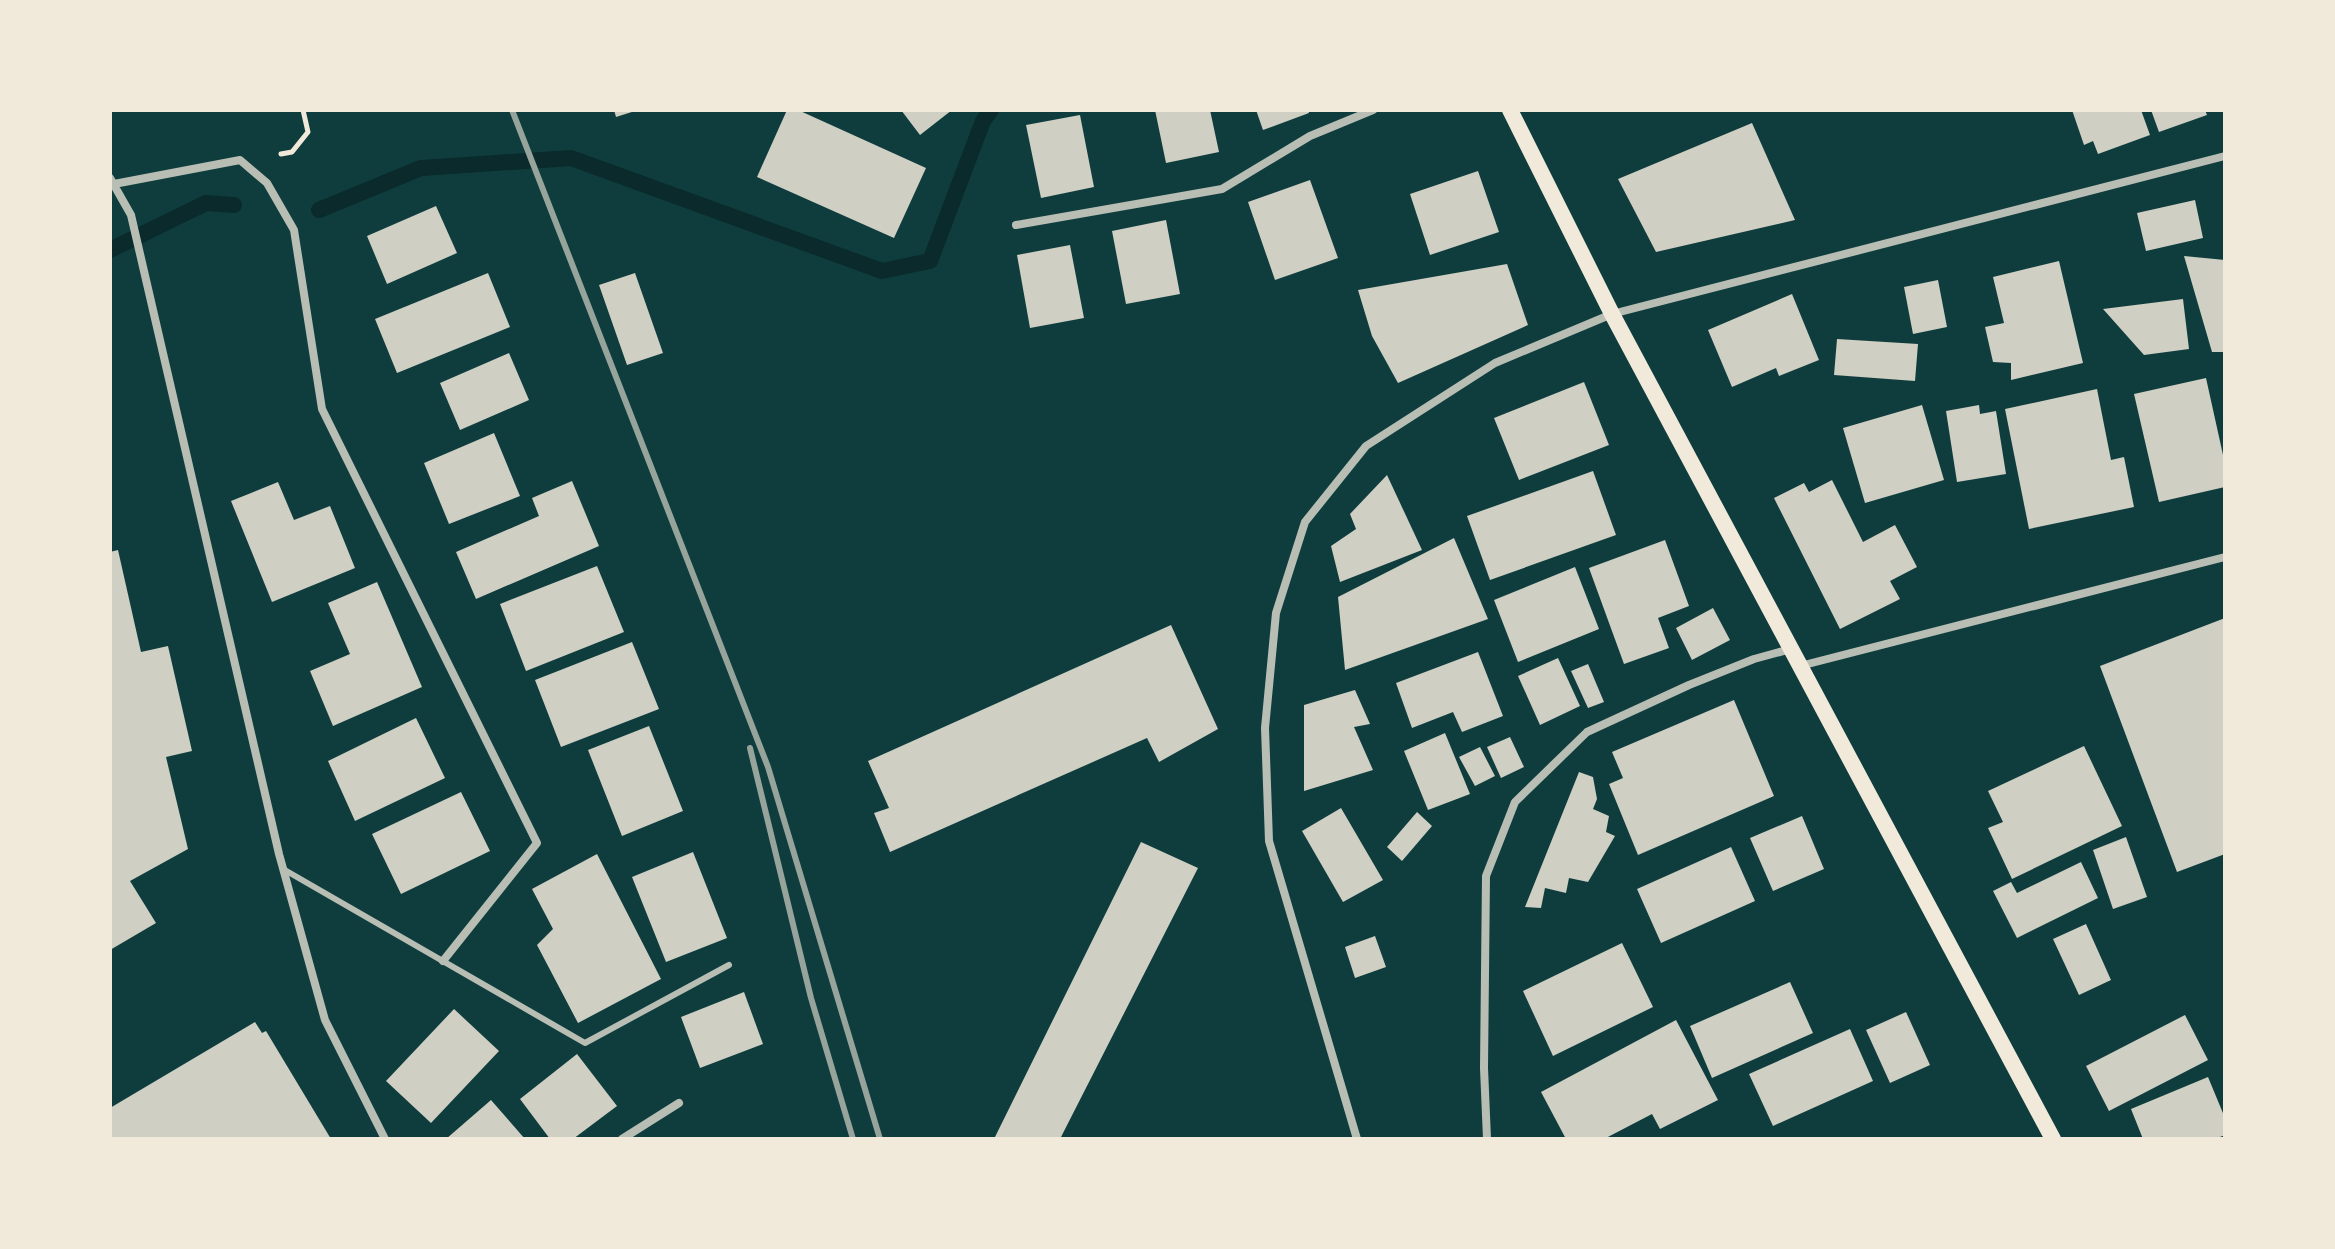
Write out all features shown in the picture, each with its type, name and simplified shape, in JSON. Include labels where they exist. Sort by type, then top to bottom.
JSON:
[{"type":"main road","points":[[1510,110],[1612,314],[2053,1139]]},
{"type":"street","points":[[1016,225],[1222,189],[1310,136],[1373,110]]},
{"type":"street","points":[[1357,1139],[1269,841],[1265,728],[1276,613],[1305,522],[1366,446],[1495,363],[1612,314],[2225,156]]},
{"type":"street","points":[[385,1139],[325,1020],[283,869],[131,215],[112,181],[240,160],[267,183],[294,230],[322,409],[537,843],[443,961]]},
{"type":"street","points":[[1799,667],[2225,557]]},
{"type":"street","points":[[1487,1139],[1484,1068],[1486,876],[1515,802],[1587,732],[1689,685],[1754,659],[1791,649]]},
{"type":"street","points":[[622,1139],[679,1103]]},
{"type":"lane","points":[[283,869],[585,1043],[729,965]]},
{"type":"path","points":[[303,110],[308,132]]},
{"type":"building","points":[[614,110],[635,110],[635,111],[616,117]]},
{"type":"building","points":[[787,110],[798,110],[926,168],[894,238],[757,177]]},
{"type":"building","points":[[901,110],[952,110],[920,135]]},
{"type":"building","points":[[1155,110],[1210,110],[1219,152],[1166,163]]},
{"type":"building","points":[[1256,110],[1308,110],[1309,113],[1263,130]]},
{"type":"building","points":[[2072,110],[2141,110],[2150,135],[2098,154],[2093,141],[2084,145]]},
{"type":"building","points":[[2151,110],[2205,110],[2207,115],[2159,132]]},
{"type":"building","points":[[1080,115],[1094,187],[1041,198],[1026,125]]},
{"type":"building","points":[[1752,123],[1795,220],[1656,252],[1618,179]]},
{"type":"building","points":[[1478,171],[1499,232],[1430,255],[1410,194]]},
{"type":"building","points":[[1310,180],[1338,258],[1275,280],[1248,202]]},
{"type":"building","points":[[2195,200],[2203,238],[2146,251],[2137,213]]},
{"type":"building","points":[[436,206],[457,253],[387,284],[367,236]]},
{"type":"building","points":[[1166,220],[1180,294],[1126,304],[1112,231]]},
{"type":"building","points":[[1070,245],[1084,318],[1030,328],[1017,255]]},
{"type":"building","points":[[2184,256],[2225,260],[2225,352],[2212,352]]},
{"type":"building","points":[[2059,261],[2083,363],[2011,380],[2011,363],[1993,362],[1985,327],[2004,323],[1993,277]]},
{"type":"building","points":[[1507,264],[1528,325],[1398,383],[1372,336],[1358,290]]},
{"type":"building","points":[[488,273],[510,327],[397,373],[375,319]]},
{"type":"building","points":[[635,273],[663,353],[627,365],[599,285]]},
{"type":"building","points":[[1938,280],[1947,327],[1913,334],[1904,287]]},
{"type":"building","points":[[1792,294],[1819,360],[1779,376],[1776,368],[1732,387],[1708,330]]},
{"type":"building","points":[[2183,299],[2189,349],[2144,355],[2103,309]]},
{"type":"building","points":[[1837,339],[1918,344],[1915,381],[1834,375]]},
{"type":"building","points":[[509,353],[529,400],[460,430],[440,383]]},
{"type":"building","points":[[2206,378],[2225,464],[2225,487],[2159,502],[2134,394]]},
{"type":"building","points":[[1584,382],[1609,445],[1519,480],[1494,418]]},
{"type":"building","points":[[2097,389],[2111,460],[2124,457],[2134,507],[2029,529],[2005,409]]},
{"type":"building","points":[[1922,405],[1944,480],[1865,503],[1843,428]]},
{"type":"building","points":[[1979,405],[1980,414],[1996,411],[2006,474],[1957,482],[1946,411]]},
{"type":"building","points":[[494,433],[520,496],[449,524],[424,463]]},
{"type":"building","points":[[1593,471],[1616,535],[1490,580],[1467,516]]},
{"type":"building","points":[[1387,475],[1422,550],[1340,582],[1331,546],[1356,529],[1350,514]]},
{"type":"building","points":[[1832,480],[1863,542],[1895,525],[1917,567],[1890,581],[1900,599],[1840,629],[1774,498],[1804,483],[1809,492]]},
{"type":"building","points":[[572,481],[599,546],[476,599],[456,552],[539,516],[532,498]]},
{"type":"building","points":[[278,482],[294,520],[330,506],[355,568],[272,602],[231,501]]},
{"type":"building","points":[[1454,538],[1488,619],[1345,670],[1338,597]]},
{"type":"building","points":[[1665,540],[1689,606],[1658,618],[1669,648],[1624,664],[1589,568]]},
{"type":"building","points":[[118,550],[141,652],[168,646],[192,751],[166,757],[188,849],[130,881],[156,923],[110,950],[110,552]]},
{"type":"building","points":[[597,566],[624,632],[526,671],[500,604]]},
{"type":"building","points":[[1575,567],[1599,629],[1518,662],[1494,600]]},
{"type":"building","points":[[377,582],[422,687],[333,726],[310,671],[350,654],[328,603]]},
{"type":"building","points":[[1713,608],[1730,640],[1692,660],[1676,628]]},
{"type":"building","points":[[2225,618],[2225,854],[2177,872],[2100,666]]},
{"type":"building","points":[[1171,625],[1218,729],[1159,762],[1147,738],[890,852],[874,813],[889,808],[868,761]]},
{"type":"building","points":[[632,642],[659,709],[561,747],[535,680]]},
{"type":"building","points":[[1478,652],[1503,716],[1462,732],[1453,712],[1412,728],[1396,683]]},
{"type":"building","points":[[1558,658],[1580,706],[1540,725],[1518,676]]},
{"type":"building","points":[[1588,664],[1604,702],[1588,708],[1571,671]]},
{"type":"building","points":[[1355,690],[1370,724],[1354,727],[1373,770],[1304,791],[1304,705]]},
{"type":"building","points":[[1734,700],[1774,796],[1638,855],[1609,784],[1623,778],[1612,752]]},
{"type":"building","points":[[416,718],[445,778],[355,821],[328,761]]},
{"type":"building","points":[[649,726],[683,811],[622,836],[588,750]]},
{"type":"building","points":[[1445,733],[1470,794],[1428,810],[1404,751]]},
{"type":"building","points":[[1510,737],[1524,767],[1501,778],[1487,747]]},
{"type":"building","points":[[2084,746],[2122,826],[2012,879],[1988,828],[2003,822],[1988,791]]},
{"type":"building","points":[[1480,747],[1495,776],[1475,786],[1459,757]]},
{"type":"building","points":[[1579,772],[1593,777],[1597,799],[1593,809],[1609,816],[1606,832],[1615,836],[1588,882],[1569,878],[1566,893],[1545,888],[1541,908],[1525,907]]},
{"type":"building","points":[[461,792],[490,851],[401,894],[372,834]]},
{"type":"building","points":[[1341,808],[1383,880],[1343,902],[1302,831]]},
{"type":"building","points":[[1417,812],[1432,826],[1402,861],[1387,847]]},
{"type":"building","points":[[1802,816],[1824,869],[1773,891],[1750,838]]},
{"type":"building","points":[[2126,837],[2147,897],[2113,909],[2093,850]]},
{"type":"building","points":[[1141,842],[1198,868],[1060,1139],[994,1139]]},
{"type":"building","points":[[1731,847],[1755,901],[1661,943],[1637,889]]},
{"type":"building","points":[[693,852],[727,938],[666,962],[632,877]]},
{"type":"building","points":[[597,854],[661,979],[578,1023],[537,945],[553,929],[532,889]]},
{"type":"building","points":[[2081,862],[2098,898],[2017,938],[1993,891],[2011,882],[2017,893]]},
{"type":"building","points":[[2086,924],[2111,980],[2079,995],[2053,939]]},
{"type":"building","points":[[1375,936],[1386,967],[1355,978],[1345,947]]},
{"type":"building","points":[[1622,943],[1653,1007],[1553,1056],[1523,991]]},
{"type":"building","points":[[1790,982],[1813,1033],[1712,1078],[1690,1026]]},
{"type":"building","points":[[744,992],[763,1044],[700,1068],[681,1017]]},
{"type":"building","points":[[454,1009],[499,1051],[431,1123],[386,1081]]},
{"type":"building","points":[[1906,1012],[1930,1065],[1890,1083],[1866,1030]]},
{"type":"building","points":[[2185,1015],[2208,1060],[2109,1111],[2086,1066]]},
{"type":"building","points":[[1676,1020],[1718,1100],[1660,1129],[1652,1114],[1604,1139],[1566,1139],[1541,1092]]},
{"type":"building","points":[[255,1022],[262,1033],[266,1031],[331,1139],[110,1139],[110,1108]]},
{"type":"building","points":[[1850,1029],[1873,1081],[1773,1126],[1749,1074]]},
{"type":"building","points":[[577,1054],[617,1106],[573,1139],[550,1139],[520,1099]]},
{"type":"building","points":[[2208,1077],[2225,1118],[2225,1135],[2215,1139],[2143,1139],[2131,1109]]},
{"type":"building","points":[[491,1100],[525,1139],[446,1139]]},
{"type":"waterway","points":[[319,210],[421,168],[571,158],[882,271],[930,261],[983,121],[991,110]]},
{"type":"waterway","points":[[110,250],[206,203],[234,205]]},
{"type":"railway","points":[[512,110],[768,767],[880,1139]]},
{"type":"railway","points":[[750,748],[811,998],[853,1139]]}]
